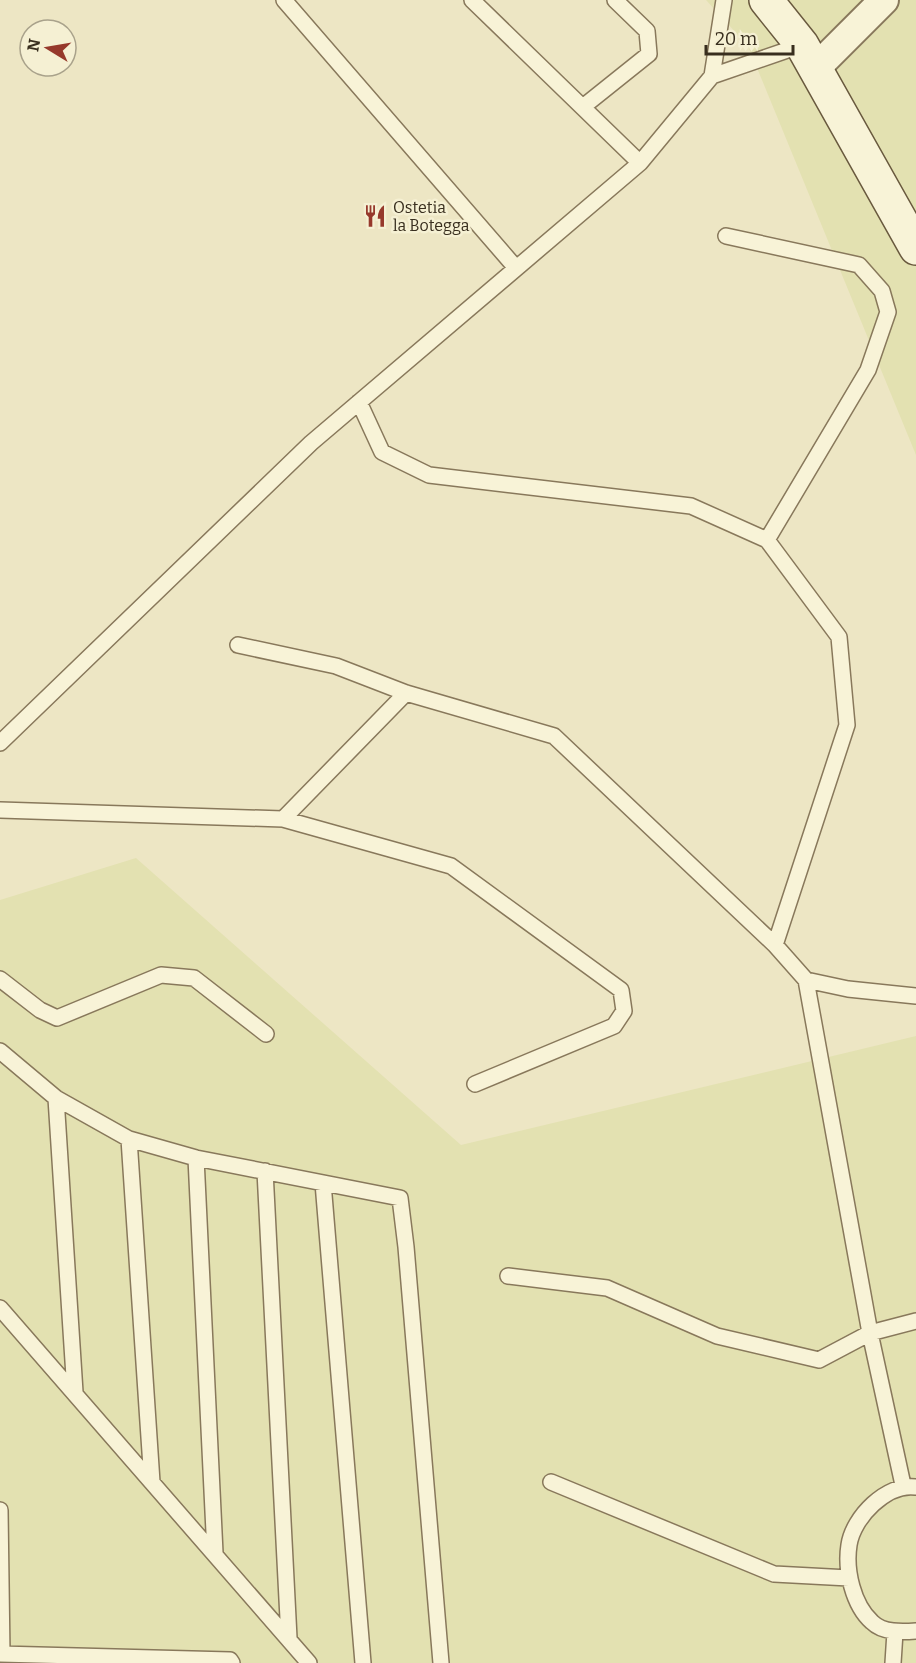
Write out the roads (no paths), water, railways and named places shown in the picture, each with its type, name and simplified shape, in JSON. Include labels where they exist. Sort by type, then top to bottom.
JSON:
[{"type":"main road","points":[[766,0],[809,56],[916,248]]},
{"type":"street","points":[[809,56],[884,0]]},
{"type":"lane","points":[[284,0],[516,268]]},
{"type":"lane","points":[[472,0],[584,106],[640,163]]},
{"type":"lane","points":[[584,106],[649,54],[647,31],[615,0]]},
{"type":"lane","points":[[0,743],[311,443],[640,163],[712,76],[723,0]]},
{"type":"lane","points":[[712,76],[809,56]]},
{"type":"lane","points":[[726,236],[859,265],[882,291],[888,312],[868,370],[767,540]]},
{"type":"lane","points":[[359,402],[382,452],[429,475],[691,506],[767,540],[839,637],[848,725],[775,945]]},
{"type":"lane","points":[[238,645],[336,666],[406,693],[554,736],[775,945],[806,980],[870,1333],[910,1486],[882,1496],[866,1510],[849,1544],[849,1578],[861,1606],[873,1623],[896,1632],[916,1631]]},
{"type":"lane","points":[[283,819],[406,693]]},
{"type":"lane","points":[[0,810],[283,819],[451,866],[621,990],[624,1011],[614,1026],[476,1084]]},
{"type":"lane","points":[[0,979],[40,1010],[57,1018],[160,975],[194,978],[266,1034]]},
{"type":"lane","points":[[806,980],[848,989],[916,996]]},
{"type":"lane","points":[[0,1051],[56,1098],[129,1138],[196,1158],[399,1198],[406,1247],[441,1663]]},
{"type":"lane","points":[[56,1098],[75,1392]]},
{"type":"lane","points":[[129,1138],[152,1482]]},
{"type":"lane","points":[[196,1158],[215,1553]]},
{"type":"lane","points":[[265,1172],[289,1638]]},
{"type":"lane","points":[[323,1183],[363,1663]]},
{"type":"lane","points":[[508,1276],[607,1288],[717,1336],[819,1360],[870,1333],[916,1320]]},
{"type":"lane","points":[[0,1308],[309,1663]]},
{"type":"lane","points":[[551,1482],[774,1574],[849,1578]]},
{"type":"lane","points":[[0,1510],[1,1654],[230,1660],[232,1663]]},
{"type":"lane","points":[[894,1663],[896,1632]]},
{"type":"place","name":"Ostetia la Botegga","points":[[375,216]]}]
